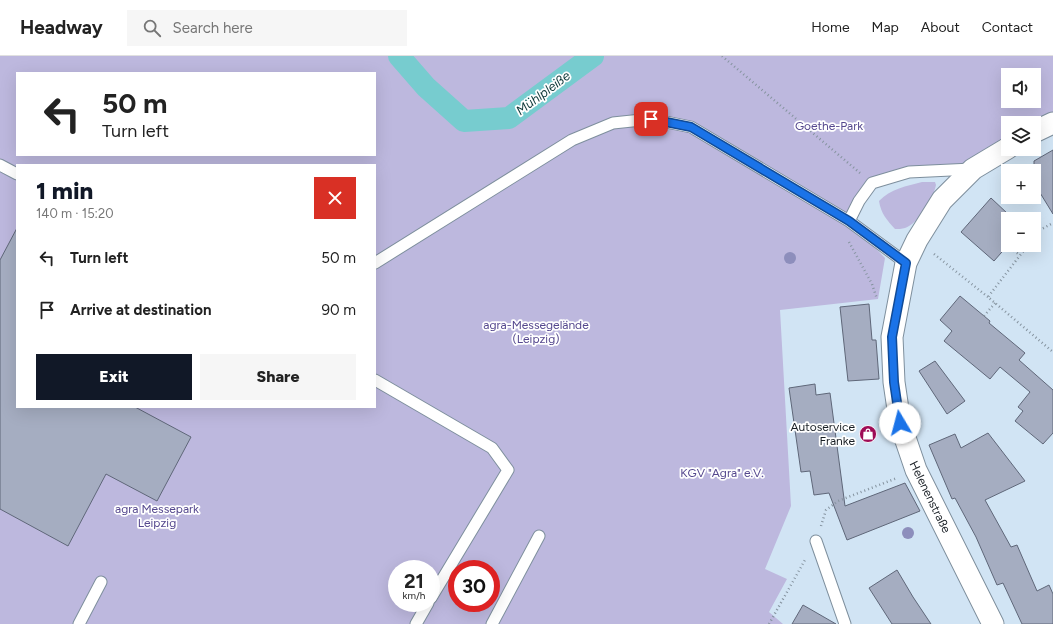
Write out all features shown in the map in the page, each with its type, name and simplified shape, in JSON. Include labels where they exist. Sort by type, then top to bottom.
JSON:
[{"type":"street","points":[[1041,129],[1053,123]]},
{"type":"street","name":"Helenenstraße","points":[[993,624],[916,470],[900,423],[894,382],[892,337],[906,263],[917,240],[942,200],[973,169],[1001,152]]},
{"type":"lane","points":[[376,262],[572,140],[613,123],[651,119],[691,127],[849,221],[906,263]]},
{"type":"lane","points":[[1,168],[16,174]]},
{"type":"lane","points":[[849,221],[859,201],[872,183],[910,172],[973,169]]},
{"type":"lane","points":[[376,381],[492,448],[508,470],[440,583]]},
{"type":"lane","points":[[492,624],[540,536]]},
{"type":"lane","points":[[816,541],[845,624]]},
{"type":"lane","points":[[79,624],[101,582]]},
{"type":"lane","points":[[416,624],[423,612]]},
{"type":"path","points":[[722,56],[872,183]]},
{"type":"path","points":[[849,221],[846,236],[872,284],[879,304]]},
{"type":"path","points":[[1041,229],[1053,223]]},
{"type":"path","points":[[917,240],[1053,352]]},
{"type":"path","points":[[1016,252],[1020,255]]},
{"type":"path","points":[[988,297],[1022,252]]},
{"type":"path","points":[[984,316],[995,303]]},
{"type":"green space","name":"agra-Messegelände (Leipzig)","points":[[0,56],[1053,56],[1053,123],[1041,123],[1041,116],[1001,116],[1001,152],[973,169],[909,172],[872,183],[849,221],[885,258],[878,299],[780,310],[791,506],[765,569],[787,579],[769,612],[783,624],[0,624]]},
{"type":"green space","points":[[922,182],[935,182],[936,185],[928,204],[920,216],[910,226],[895,229],[883,213],[879,201],[893,191]]},
{"type":"building","points":[[1053,150],[1053,214],[1041,194],[1041,164],[1034,164],[1034,161]]},
{"type":"building","points":[[991,198],[1006,212],[1001,212],[1002,252],[994,261],[961,232]]},
{"type":"building","points":[[16,230],[16,408],[137,408],[191,437],[157,501],[106,474],[68,546],[0,509],[0,260]]},
{"type":"building","points":[[960,296],[1025,353],[1019,360],[1053,390],[1053,433],[1043,444],[1015,421],[1023,411],[1018,407],[1030,392],[1000,367],[990,379],[944,341],[952,331],[940,320]]},
{"type":"building","points":[[869,304],[872,340],[876,340],[879,379],[848,381],[840,307]]},
{"type":"building","points":[[935,361],[965,401],[947,414],[919,371]]},
{"type":"building","points":[[815,384],[816,395],[830,393],[845,506],[905,483],[920,511],[847,540],[829,493],[814,495],[810,471],[801,472],[789,388]]},
{"type":"building","points":[[988,433],[1025,481],[985,500],[1011,547],[1017,545],[1037,591],[1049,585],[1053,594],[1053,624],[1022,624],[1003,583],[997,585],[976,537],[955,498],[952,499],[929,445],[955,434],[961,448]]},
{"type":"building","points":[[897,570],[931,624],[892,624],[869,588]]},
{"type":"building","points":[[803,605],[836,624],[792,624]]},
{"type":"waterway","name":"Mühlpleiße","points":[[399,56],[426,87],[464,121],[509,118],[593,56]]},
{"type":"place","name":"Autoservice Franke","points":[[868,434]]},
{"type":"route","points":[[651,119],[691,127],[849,221],[906,263],[892,337],[894,382],[900,423]]},
{"type":"park label","name":"Goethe-Park","points":[[829,126]]},
{"type":"park label","name":"KGV \"Agra\" e.V.","points":[[722,473]]},
{"type":"park label","name":"agra Messepark Leipzig","points":[[157,516]]}]
